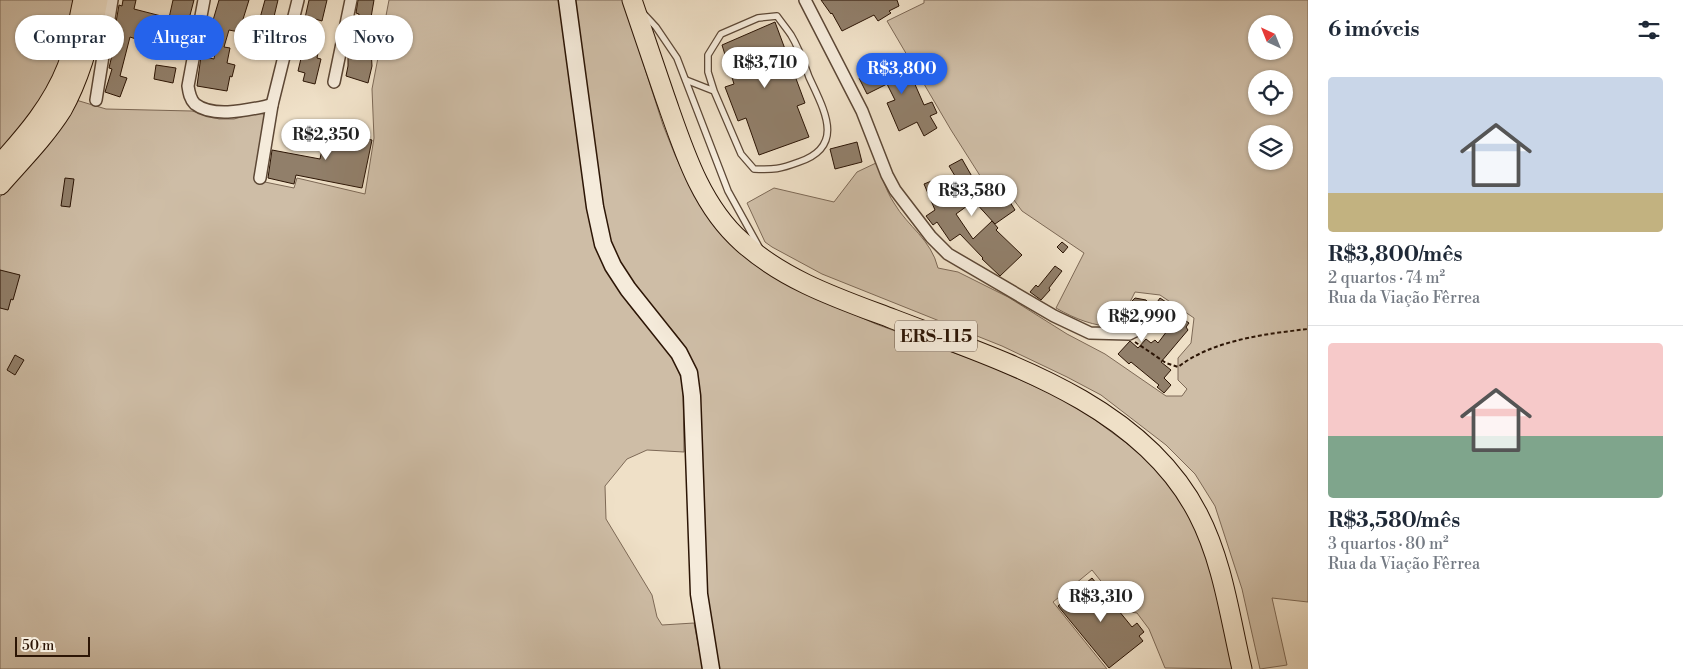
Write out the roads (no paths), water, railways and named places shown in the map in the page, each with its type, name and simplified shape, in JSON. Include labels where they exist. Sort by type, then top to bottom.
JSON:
[{"type":"main road","points":[[0,164],[36,123],[48,106],[67,67],[83,0]]},
{"type":"main road","points":[[0,185],[46,132],[61,111],[84,62],[98,0]]},
{"type":"main road","points":[[567,0],[595,207],[603,244],[613,266],[628,289],[679,354],[689,373],[692,396],[699,594],[711,669]]},
{"type":"main road","name":"ERS-115","points":[[632,2],[685,154],[711,204],[741,242],[766,261],[813,288],[990,356],[1066,390],[1106,416],[1151,450],[1174,476],[1199,515],[1217,563],[1242,669]]},
{"type":"street","points":[[96,100],[112,0]]},
{"type":"street","points":[[204,0],[188,86],[194,103],[202,108],[219,112],[241,111],[272,105]]},
{"type":"street","points":[[260,178],[272,105],[298,0]]},
{"type":"street","points":[[334,82],[351,0]]},
{"type":"street","points":[[804,0],[862,111],[887,174],[907,207],[931,237],[948,254],[1054,316],[1090,333],[1122,335],[1137,331],[1152,323]]},
{"type":"lane","points":[[632,2],[656,27],[677,58],[728,191],[751,230],[766,261]]},
{"type":"lane","points":[[686,80],[714,91],[741,154],[754,169],[774,170],[798,163],[813,157],[825,144],[828,132],[826,114],[792,36],[777,16],[758,18],[720,34],[708,55],[708,72],[714,91]]}]
